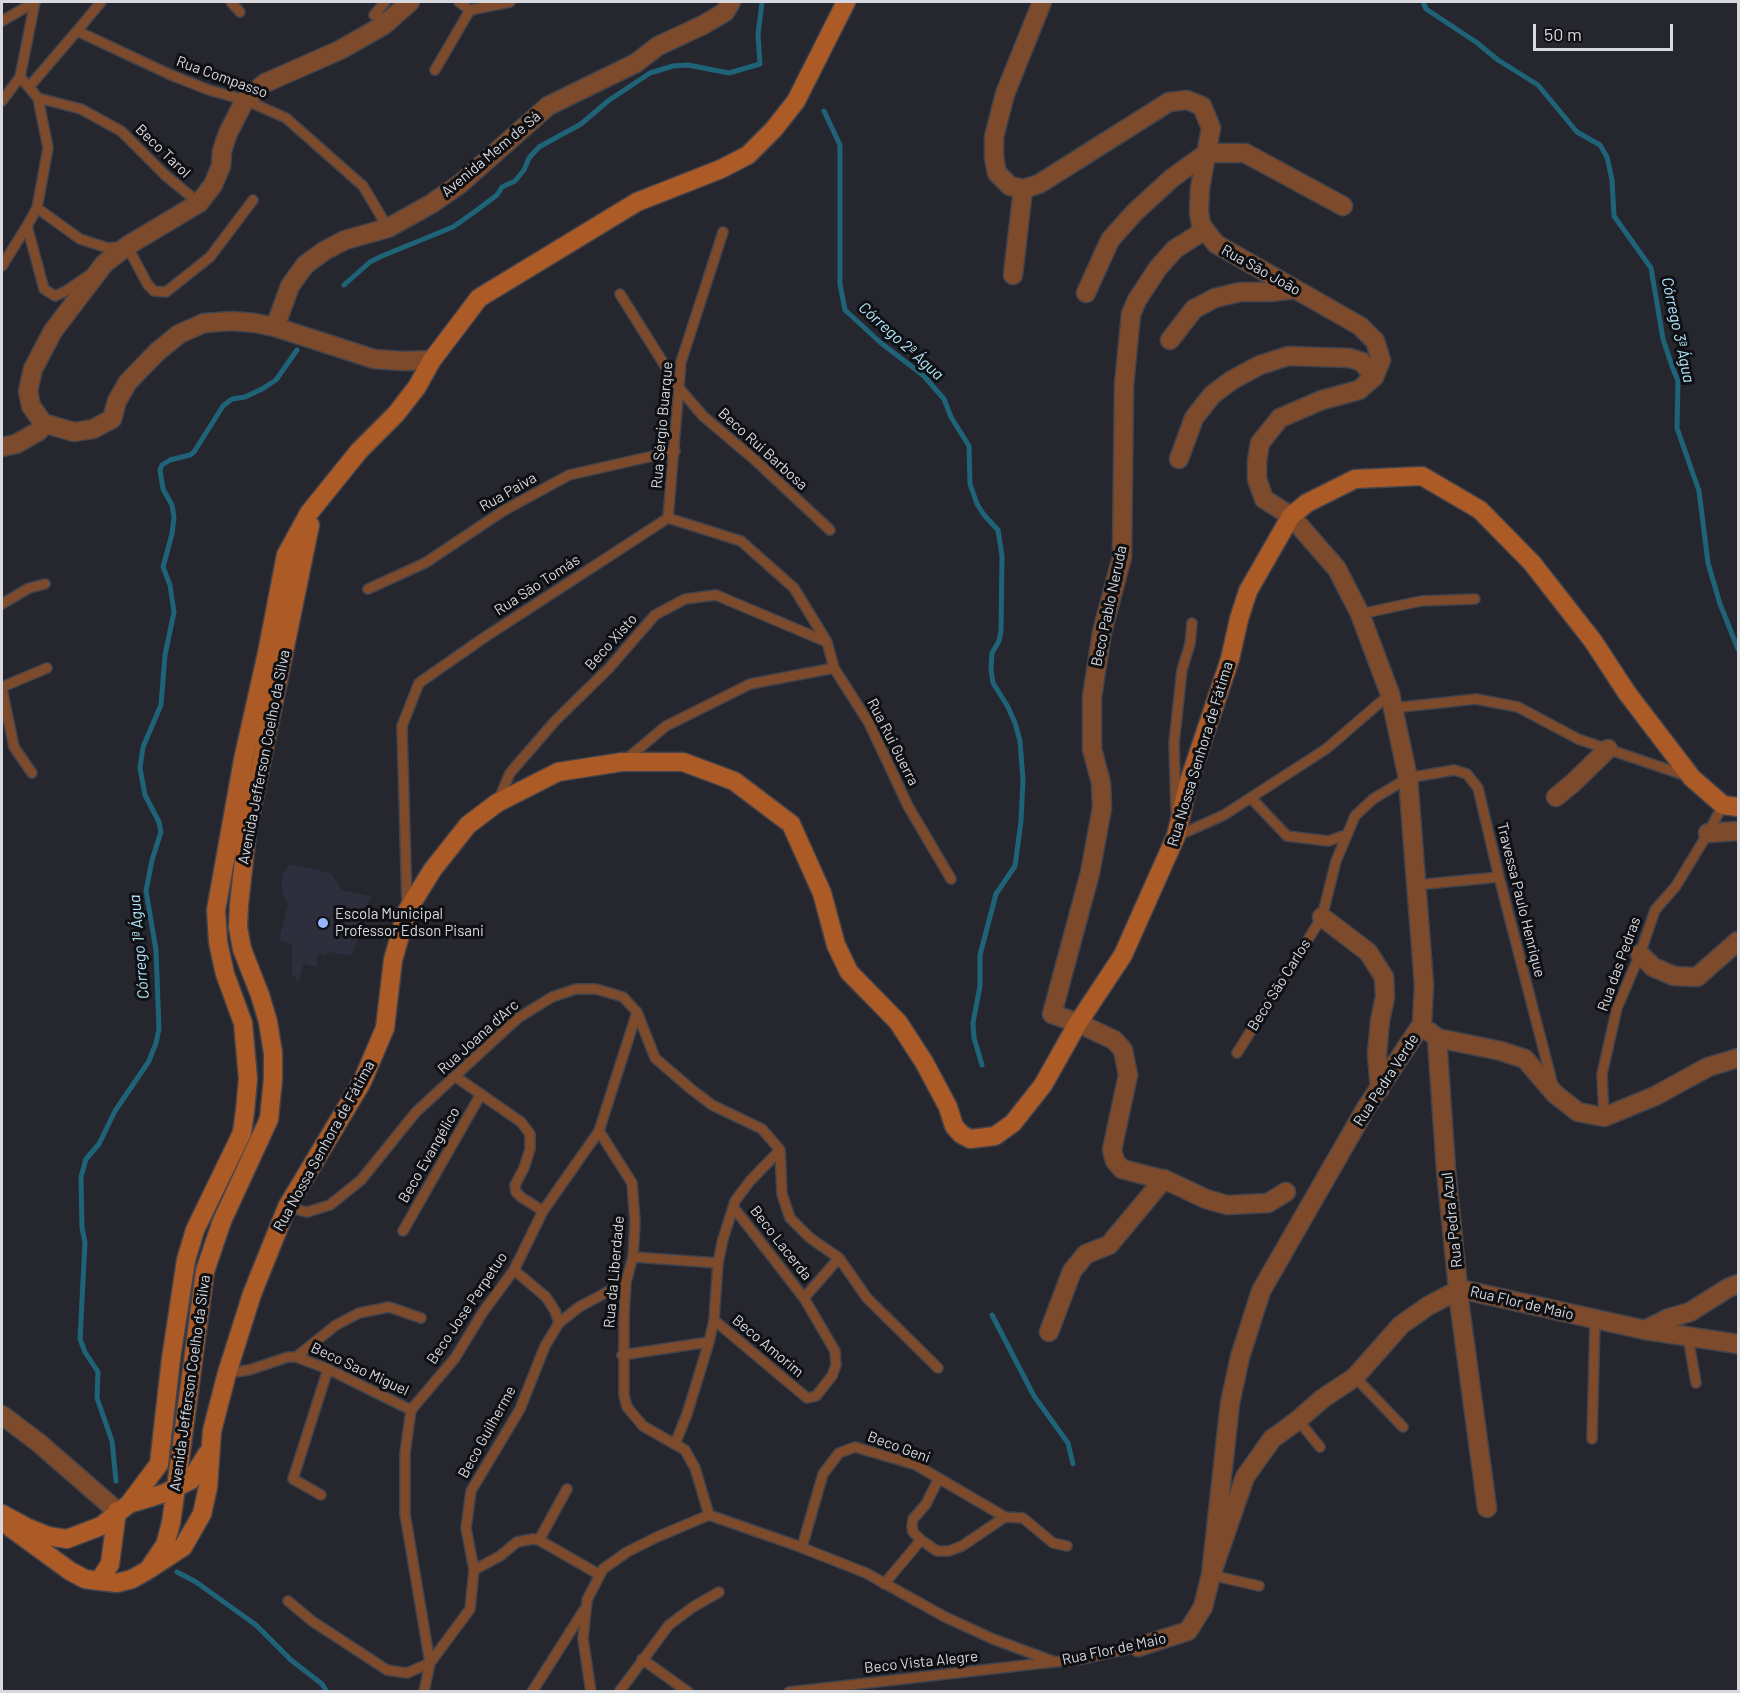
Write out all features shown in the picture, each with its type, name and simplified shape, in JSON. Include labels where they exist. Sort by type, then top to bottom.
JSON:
[{"type":"street","points":[[410,2],[390,20],[339,50],[265,83],[245,100],[228,134],[222,151],[221,165],[213,185],[199,203],[128,246],[104,264],[53,332],[33,369],[28,391],[31,405],[43,423],[74,432],[93,429],[112,419],[117,401],[128,382],[157,352],[178,334],[204,323],[232,321],[275,327],[374,359],[432,360]]},
{"type":"street","name":"Avenida Mem de Sá","points":[[275,327],[290,285],[305,266],[324,251],[345,240],[388,228],[431,204],[460,184],[548,106],[636,63],[658,46],[703,25],[725,12],[731,2]]},
{"type":"street","name":"Avenida Jefferson Coelho da Silva","points":[[67,1539],[101,1526],[123,1508],[159,1464],[171,1359],[186,1260],[195,1230],[242,1132],[248,1079],[243,1023],[225,974],[218,942],[216,910],[243,760],[267,653],[294,557],[313,508],[359,451],[396,414],[417,387],[432,360],[479,298],[637,202],[721,169],[748,155],[774,129],[796,101],[846,2]]},
{"type":"street","points":[[1042,2],[1005,94],[994,137],[997,173],[1010,186],[1023,189],[1039,184],[1169,102],[1187,100],[1202,106],[1211,128],[1200,188],[1199,212],[1201,224],[1205,230]]},
{"type":"street","points":[[1086,293],[1110,240],[1164,185],[1207,153],[1245,153],[1343,206]]},
{"type":"street","points":[[1013,275],[1023,189]]},
{"type":"street","name":"Rua São João","points":[[1205,230],[1216,244],[1360,326],[1375,341],[1381,360],[1374,377]]},
{"type":"street","name":"Beco Pablo Neruda","points":[[1078,1023],[1052,1014],[1090,873],[1102,808],[1101,783],[1092,749],[1092,697],[1102,632],[1122,557],[1124,385],[1131,314],[1137,300],[1158,268],[1175,249],[1205,230]]},
{"type":"street","points":[[1170,340],[1194,309],[1215,298],[1240,292],[1294,289]]},
{"type":"street","points":[[1179,459],[1194,418],[1212,395],[1232,380],[1260,365],[1288,356],[1350,358],[1362,362],[1374,377],[1359,390],[1322,400],[1280,418],[1260,443],[1257,479],[1264,499],[1291,516]]},
{"type":"street","points":[[2,447],[16,444],[39,431],[43,423]]},
{"type":"street","name":"Rua Nossa Senhora de Fátima","points":[[148,1570],[183,1546],[202,1514],[208,1487],[212,1431],[252,1294],[287,1207],[362,1082],[385,1028],[393,960],[408,911],[434,869],[468,825],[497,803],[558,772],[622,762],[683,762],[734,781],[791,824],[822,893],[836,945],[849,972],[898,1022],[924,1062],[948,1107],[954,1126],[970,1139],[995,1136],[1013,1123],[1043,1085],[1078,1023],[1123,955],[1176,836],[1189,781],[1230,659],[1248,591],[1291,516],[1307,503],[1355,479],[1422,476],[1480,510],[1532,563],[1593,640],[1627,693],[1692,778],[1731,806]]},
{"type":"street","name":"Rua Pedra Verde","points":[[1211,1575],[1230,1403],[1240,1358],[1261,1291],[1366,1108],[1422,1024],[1424,985],[1408,778],[1392,701],[1360,614],[1336,569],[1291,516]]},
{"type":"street","name":"Avenida Jefferson Coelho da Silva","points":[[148,1570],[165,1545],[171,1523],[205,1271],[222,1221],[269,1119],[273,1053],[268,1022],[242,949],[238,927],[247,832],[294,557]]},
{"type":"street","points":[[1556,797],[1608,749]]},
{"type":"street","points":[[1708,833],[1738,831]]},
{"type":"street","points":[[1322,917],[1368,952],[1384,977],[1385,998],[1377,1054],[1380,1089]]},
{"type":"street","points":[[1640,954],[1653,967],[1674,976],[1697,977],[1738,940]]},
{"type":"street","points":[[1078,1023],[1114,1040],[1123,1050],[1128,1075],[1112,1150],[1115,1161],[1122,1169],[1164,1179],[1227,1205],[1268,1203],[1286,1192]]},
{"type":"street","points":[[1422,1024],[1437,1038],[1501,1051],[1525,1059],[1555,1094],[1578,1112],[1604,1116],[1654,1096],[1708,1067],[1738,1058]]},
{"type":"street","name":"Rua Pedra Azul","points":[[1437,1038],[1446,1170],[1462,1320],[1487,1508]]},
{"type":"street","points":[[1049,1332],[1072,1271],[1086,1254],[1109,1245],[1164,1179]]},
{"type":"street","points":[[1645,1330],[1669,1318],[1690,1312],[1738,1284]]},
{"type":"street","name":"Rua Flor de Maio","points":[[1138,1647],[1188,1631],[1203,1607],[1211,1575],[1245,1476],[1272,1438],[1322,1399],[1355,1377],[1401,1325],[1428,1306],[1460,1289],[1645,1330],[1738,1344]]},
{"type":"street","points":[[2,1415],[123,1508],[110,1564],[99,1581]]},
{"type":"street","name":"Rua Nossa Senhora de Fátima","points":[[123,1508],[165,1493],[191,1480],[210,1447]]},
{"type":"street","points":[[2,1514],[48,1536],[67,1539],[56,1562]]},
{"type":"street","points":[[2,1521],[56,1562],[85,1579],[117,1583],[132,1579],[148,1570]]},
{"type":"lane","points":[[2,21],[34,2]]},
{"type":"lane","points":[[2,101],[20,77],[34,2]]},
{"type":"lane","points":[[29,87],[101,2]]},
{"type":"lane","points":[[231,2],[240,12]]},
{"type":"lane","points":[[385,2],[374,15],[390,20]]},
{"type":"lane","points":[[459,2],[470,10],[510,2]]},
{"type":"lane","points":[[435,70],[470,10]]},
{"type":"lane","name":"Rua Compasso","points":[[77,31],[171,75],[208,90],[245,100],[286,118],[363,186],[388,228]]},
{"type":"lane","points":[[2,266],[37,208],[48,148],[38,98],[20,77]]},
{"type":"lane","name":"Beco Tarol","points":[[38,98],[81,109],[121,131],[165,175],[199,203]]},
{"type":"lane","points":[[37,208],[80,239],[108,248],[128,246],[148,285],[154,291],[166,292],[210,257],[253,200]]},
{"type":"lane","points":[[27,226],[44,289],[55,296],[66,291],[104,264]]},
{"type":"lane","name":"Rua Sérgio Buarque","points":[[668,518],[681,362],[723,232]]},
{"type":"lane","name":"Beco Rui Barbosa","points":[[620,294],[679,388],[703,416],[755,460],[830,530]]},
{"type":"lane","name":"Rua Paiva","points":[[368,589],[425,562],[503,511],[569,475],[675,451]]},
{"type":"lane","points":[[622,762],[666,726],[750,684],[834,668],[827,642],[794,588],[741,541],[668,518]]},
{"type":"lane","name":"Rua São Tomás","points":[[408,911],[402,726],[419,682],[668,518]]},
{"type":"lane","points":[[2,604],[29,588],[45,584]]},
{"type":"lane","name":"Beco Xisto","points":[[497,803],[510,773],[555,721],[609,668],[655,615],[686,599],[716,595],[827,642]]},
{"type":"lane","points":[[1360,614],[1421,601],[1474,599]]},
{"type":"lane","points":[[1192,623],[1182,670],[1174,743],[1176,836],[1224,815],[1326,749],[1392,701],[1476,699],[1518,706],[1578,739],[1645,760],[1692,778]]},
{"type":"lane","points":[[32,773],[14,747],[2,688],[47,668]]},
{"type":"lane","name":"Rua Rui Guerra","points":[[834,668],[869,723],[908,806],[951,879]]},
{"type":"lane","name":"Travessa Paulo Henrique","points":[[1408,778],[1454,770],[1467,774],[1478,788],[1555,1094]]},
{"type":"lane","name":"Beco São Carlos","points":[[1237,1053],[1322,917],[1336,861],[1355,816],[1373,799],[1408,778]]},
{"type":"lane","points":[[1251,798],[1287,836],[1328,841],[1346,835]]},
{"type":"lane","name":"Rua das Pedras","points":[[1604,1116],[1602,1074],[1617,1008],[1640,954],[1654,910],[1676,886],[1708,833],[1731,806]]},
{"type":"lane","points":[[1416,885],[1499,877]]},
{"type":"lane","name":"Rua Joana d'Arc","points":[[287,1207],[307,1212],[330,1205],[361,1180],[416,1112],[518,1017],[552,998],[576,989],[596,989],[623,997],[637,1012]]},
{"type":"lane","points":[[598,1131],[637,1012]]},
{"type":"lane","points":[[637,1012],[656,1058],[712,1105],[762,1129],[780,1150],[782,1194],[790,1218],[810,1238],[839,1258],[867,1298],[938,1368]]},
{"type":"lane","points":[[456,1077],[521,1122],[530,1134],[530,1149],[524,1168],[514,1185],[521,1197],[543,1211]]},
{"type":"lane","name":"Beco Evangélico","points":[[403,1231],[481,1094]]},
{"type":"lane","name":"Beco Jose Perpetuo","points":[[411,1410],[455,1358],[483,1312],[514,1269],[543,1211],[598,1131]]},
{"type":"lane","name":"Rua da Liberdade","points":[[598,1131],[632,1183],[635,1222],[633,1257],[626,1282],[622,1355],[624,1395],[627,1407],[643,1426],[686,1450],[695,1468],[709,1515]]},
{"type":"lane","points":[[675,1444],[687,1414],[709,1342],[714,1320],[718,1263],[735,1201],[750,1181],[780,1150]]},
{"type":"lane","name":"Beco Lacerda","points":[[734,1208],[804,1298]]},
{"type":"lane","points":[[633,1257],[718,1263]]},
{"type":"lane","points":[[804,1298],[839,1258]]},
{"type":"lane","points":[[514,1269],[546,1297],[559,1323]]},
{"type":"lane","name":"Beco Guilherme","points":[[430,1663],[471,1609],[474,1570],[466,1528],[471,1491],[519,1409],[545,1346],[559,1323],[579,1307],[626,1282]]},
{"type":"lane","name":"Beco Amorim","points":[[714,1320],[807,1398],[816,1396],[832,1376],[836,1365],[835,1351],[804,1298]]},
{"type":"lane","points":[[296,1356],[336,1325],[359,1313],[389,1307],[421,1318]]},
{"type":"lane","points":[[1592,1439],[1595,1320]]},
{"type":"lane","points":[[1688,1337],[1696,1383]]},
{"type":"lane","points":[[622,1355],[709,1342]]},
{"type":"lane","name":"Beco Sao Miguel","points":[[227,1374],[249,1370],[288,1356],[296,1356],[328,1369],[411,1410]]},
{"type":"lane","points":[[321,1495],[292,1479],[328,1369]]},
{"type":"lane","points":[[1355,1377],[1403,1427]]},
{"type":"lane","points":[[411,1410],[405,1453],[405,1514],[430,1663],[424,1692]]},
{"type":"lane","points":[[1298,1420],[1320,1447]]},
{"type":"lane","name":"Beco Geni","points":[[802,1547],[823,1474],[839,1453],[855,1447],[916,1465],[1005,1517],[1023,1518],[1053,1543],[1067,1546]]},
{"type":"lane","points":[[939,1478],[926,1504],[913,1519],[912,1526],[913,1532],[937,1551],[949,1551],[962,1546],[1005,1517]]},
{"type":"lane","points":[[539,1540],[567,1489]]},
{"type":"lane","points":[[591,1692],[583,1639],[586,1607],[587,1600],[603,1569],[627,1552],[709,1515]]},
{"type":"lane","name":"Rua Flor de Maio","points":[[709,1515],[802,1547],[866,1573],[945,1617],[993,1639],[1055,1662],[1082,1659],[1138,1647]]},
{"type":"lane","points":[[474,1570],[500,1556],[518,1542],[533,1539],[539,1540],[600,1575]]},
{"type":"lane","points":[[884,1584],[921,1540]]},
{"type":"lane","points":[[1211,1575],[1259,1586]]},
{"type":"lane","points":[[620,1692],[669,1625],[693,1607],[719,1592]]},
{"type":"lane","points":[[288,1601],[312,1621],[387,1670],[407,1673],[430,1663]]},
{"type":"lane","points":[[532,1692],[586,1607]]},
{"type":"lane","points":[[642,1659],[688,1692]]},
{"type":"lane","name":"Beco Vista Alegre","points":[[789,1692],[1055,1662]]},
{"type":"shaded area","name":"Escola Municipal Professor Edson Pisani","points":[[289,864],[331,873],[342,890],[371,896],[352,956],[328,952],[326,956],[319,954],[316,967],[304,964],[298,982],[292,973],[292,944],[279,940],[288,905],[281,886],[283,874]]},
{"type":"waterway","points":[[344,285],[370,262],[453,227],[497,195],[502,187],[515,181],[524,170],[529,158],[539,147],[581,124],[608,101],[650,73],[673,66],[688,65],[729,73],[760,64],[758,34],[762,2]]},
{"type":"waterway","name":"Córrego 3ª Água","points":[[1423,2],[1426,9],[1538,85],[1577,132],[1600,145],[1607,157],[1612,180],[1614,216],[1651,268],[1663,339],[1678,381],[1677,428],[1699,491],[1708,563],[1720,604],[1738,649]]},
{"type":"waterway","name":"Córrego 2ª Água","points":[[824,111],[840,145],[840,284],[845,310],[881,343],[924,376],[944,399],[951,417],[969,446],[970,484],[977,504],[998,530],[1002,556],[1001,631],[999,641],[992,653],[991,669],[993,683],[1015,723],[1020,741],[1023,780],[1021,821],[1015,866],[996,894],[980,955],[980,986],[973,1023],[974,1038],[982,1065]]},
{"type":"waterway","name":"Córrego 1ª Água","points":[[116,1481],[112,1441],[97,1398],[98,1372],[85,1352],[80,1339],[85,1242],[82,1228],[81,1177],[86,1159],[99,1144],[115,1111],[149,1061],[159,1029],[156,950],[146,891],[152,860],[161,832],[159,822],[145,795],[140,768],[143,747],[161,705],[165,655],[174,612],[170,585],[163,567],[174,517],[172,505],[163,489],[160,470],[162,465],[170,460],[194,452],[223,406],[232,399],[245,397],[276,380],[297,350]]},
{"type":"waterway","name":"Córrego 2ª Água","points":[[992,1315],[1034,1396],[1068,1443],[1073,1464]]},
{"type":"waterway","name":"Córrego 1ª Água","points":[[177,1572],[196,1582],[256,1625],[291,1660],[322,1684],[327,1692]]},
{"type":"place","name":"Escola Municipal Professor Edson Pisani","points":[[323,923]]}]
